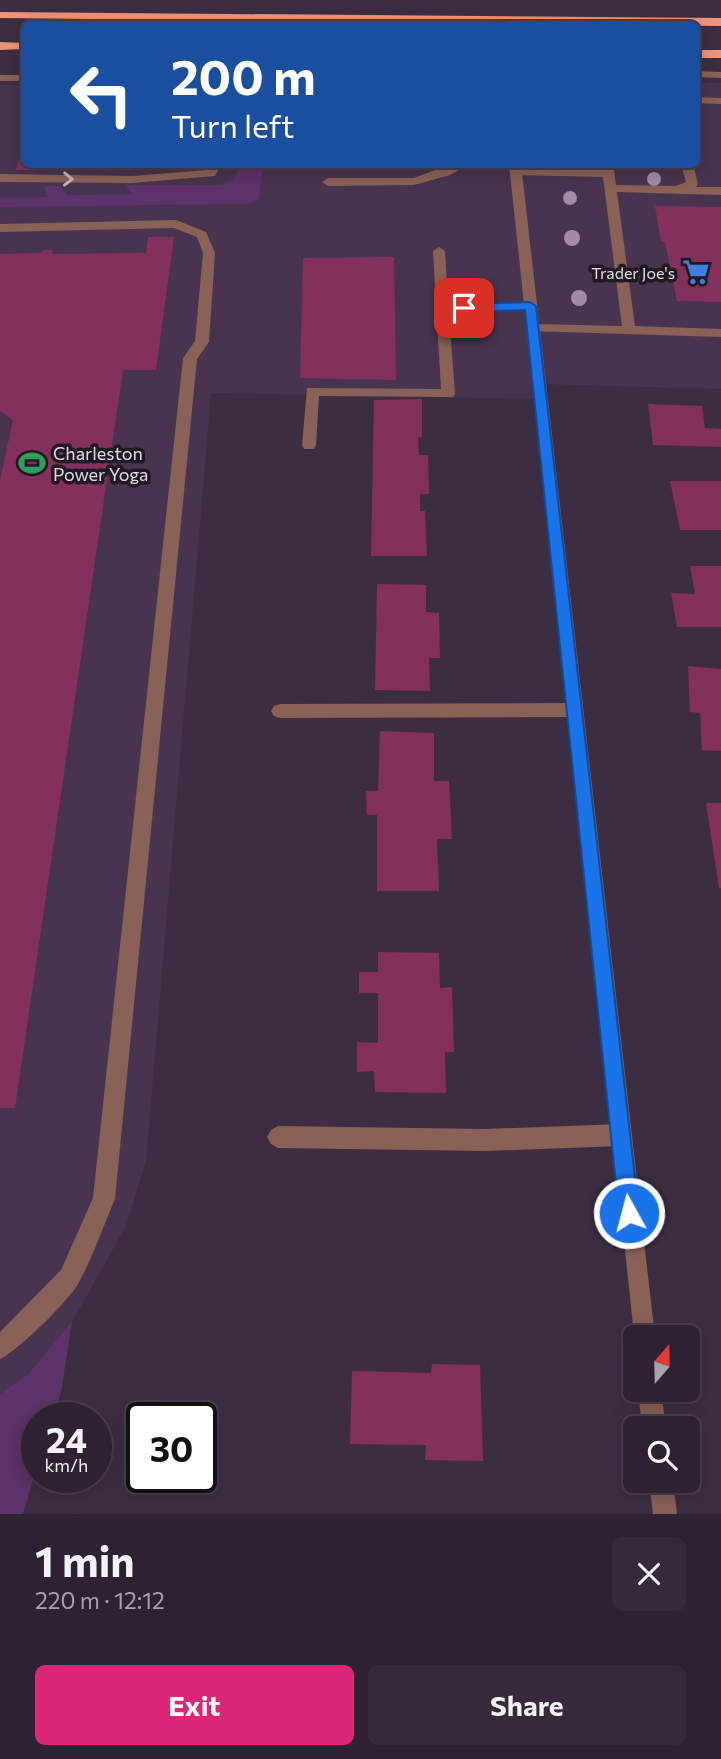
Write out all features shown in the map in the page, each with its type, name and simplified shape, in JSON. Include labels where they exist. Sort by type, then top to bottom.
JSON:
[{"type":"highway","points":[[0,16],[601,21]]},
{"type":"highway","points":[[700,22],[721,22]]},
{"type":"highway","points":[[0,46],[21,46]]},
{"type":"highway","points":[[700,54],[721,54]]},
{"type":"street","points":[[700,74],[721,75]]},
{"type":"street","points":[[0,78],[21,78]]},
{"type":"street","points":[[700,100],[721,101]]},
{"type":"street","points":[[0,178],[184,177],[211,173],[214,168]]},
{"type":"street","points":[[328,183],[429,181],[446,176],[455,168]]},
{"type":"street","points":[[642,1325],[515,168],[608,175],[678,190],[721,191]]},
{"type":"street","points":[[678,190],[692,184],[688,168]]},
{"type":"street","points":[[608,175],[629,330]]},
{"type":"street","points":[[0,228],[176,224],[202,235],[209,253],[202,342],[190,358],[104,1199],[69,1278],[19,1331],[0,1347]]},
{"type":"street","points":[[309,445],[312,391],[448,394],[439,251]]},
{"type":"street","points":[[442,309],[530,306]]},
{"type":"street","points":[[533,328],[721,333]]},
{"type":"street","points":[[280,711],[574,710]]},
{"type":"street","points":[[278,1137],[485,1140],[620,1135]]},
{"type":"street","points":[[662,1493],[664,1514]]},
{"type":"shaded area","points":[[700,83],[721,83],[721,389],[540,384],[541,399],[211,393],[146,1161],[126,1226],[72,1322],[27,1375],[0,1394],[0,85],[21,85],[21,168],[700,168]]},
{"type":"shaded area","points":[[238,168],[263,168],[259,199],[248,204],[0,207],[0,198],[48,197],[43,186],[60,186],[67,195],[133,194],[125,185],[221,185],[235,179]]},
{"type":"shaded area","points":[[72,1322],[58,1402],[21,1402],[21,1493],[29,1493],[23,1514],[0,1514],[0,1394],[27,1375]]},
{"type":"building","points":[[21,151],[21,168],[185,168],[185,170],[16,170]]},
{"type":"building","name":"Trader Joe's","points":[[655,206],[721,207],[721,302],[677,301],[665,242],[661,242]]},
{"type":"building","points":[[148,237],[174,237],[156,370],[123,370],[15,1108],[0,1108],[0,480],[13,420],[0,411],[0,254],[42,253],[43,250],[53,250],[52,254],[146,253]]},
{"type":"building","points":[[394,257],[396,380],[300,378],[303,258]]},
{"type":"building","points":[[422,399],[419,455],[428,455],[429,494],[420,494],[420,511],[425,511],[427,556],[371,556],[374,400]]},
{"type":"building","points":[[648,404],[702,406],[705,428],[721,429],[721,447],[653,445]]},
{"type":"building","points":[[670,481],[721,481],[721,530],[680,530]]},
{"type":"building","points":[[690,566],[721,566],[721,627],[677,627],[671,593],[695,594]]},
{"type":"building","points":[[377,584],[426,585],[426,612],[439,613],[440,658],[429,658],[430,691],[375,690]]},
{"type":"building","points":[[688,666],[721,669],[721,751],[702,750],[700,713],[690,712]]},
{"type":"building","points":[[380,731],[434,733],[434,781],[449,781],[452,839],[437,839],[439,891],[377,891],[377,815],[367,815],[366,791],[378,791]]},
{"type":"building","points":[[706,803],[721,803],[721,888],[719,888]]},
{"type":"building","points":[[378,952],[439,953],[440,988],[452,987],[454,1052],[445,1052],[446,1093],[375,1092],[374,1071],[357,1072],[357,1042],[378,1043],[378,993],[359,993],[359,972],[378,972]]},
{"type":"building","points":[[432,1364],[480,1365],[483,1461],[425,1460],[426,1445],[350,1444],[352,1371],[431,1373]]},
{"type":"place","name":"Trader Joe's","points":[[696,272]]},
{"type":"place","name":"Charleston Power Yoga","points":[[32,463]]},
{"type":"route","points":[[464,308],[530,306],[629,1213]]}]
